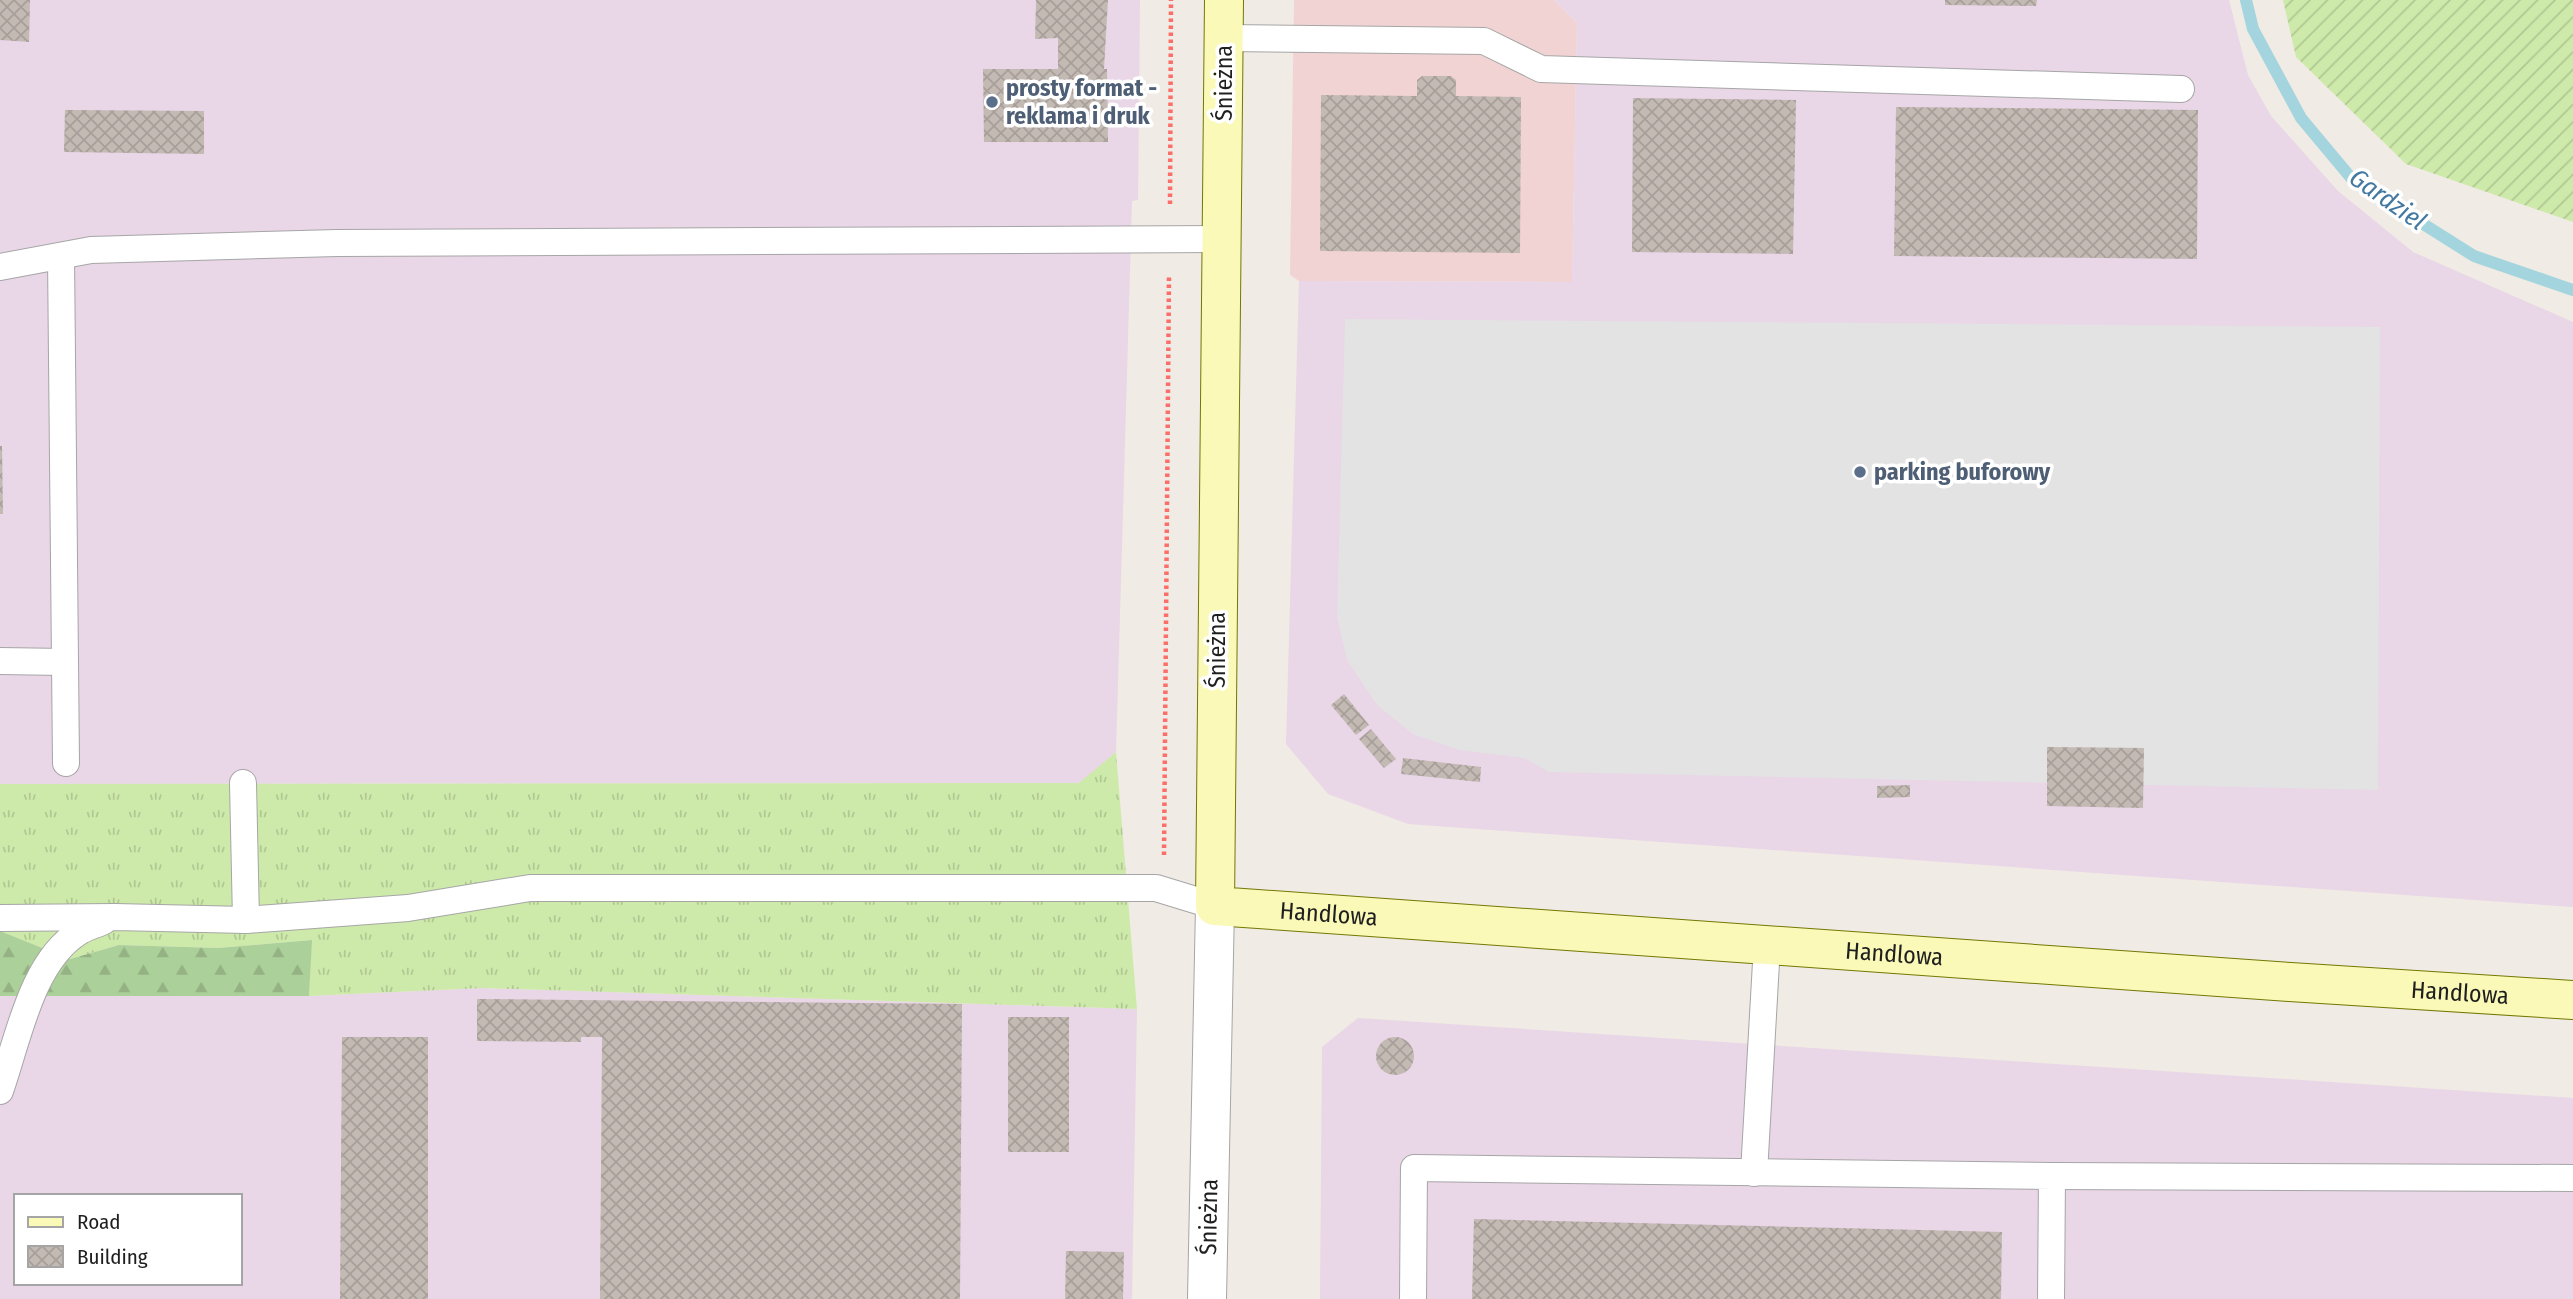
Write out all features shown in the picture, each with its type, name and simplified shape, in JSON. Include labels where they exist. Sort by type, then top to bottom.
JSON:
[{"type":"street","name":"Śnieżna","points":[[1207,1299],[1215,906],[1224,0]]},
{"type":"street","name":"Handlowa","points":[[1215,906],[2573,1000]]},
{"type":"lane","points":[[1224,38],[1484,41],[1541,69],[2181,89]]},
{"type":"lane","points":[[0,267],[91,250],[337,243],[1223,239]]},
{"type":"lane","points":[[61,256],[66,763]]},
{"type":"lane","points":[[0,661],[65,662]]},
{"type":"lane","points":[[243,783],[246,919]]},
{"type":"lane","points":[[0,918],[246,919],[408,908],[530,888],[1128,888],[1164,891],[1215,906]]},
{"type":"lane","points":[[0,1090],[38,978],[60,948],[79,931],[115,917]]},
{"type":"lane","points":[[1754,1172],[1767,945]]},
{"type":"lane","points":[[1413,1299],[1414,1168],[2052,1176],[2573,1178]]},
{"type":"lane","points":[[2051,1299],[2052,1176]]},
{"type":"path","points":[[1164,891],[1171,0]]},
{"type":"shaded area","points":[[0,0],[1140,0],[1138,200],[1132,201],[1116,752],[1080,783],[0,784]]},
{"type":"shaded area","points":[[1294,0],[1554,0],[1577,23],[1572,282],[1299,281],[1290,275]]},
{"type":"shaded area","points":[[1554,0],[2229,0],[2248,75],[2271,116],[2338,191],[2413,252],[2573,322],[2573,907],[1408,824],[1328,794],[1286,744],[1299,281],[1572,282],[1577,23]]},
{"type":"shaded area","name":"parking buforowy","points":[[1345,319],[2380,327],[2378,790],[1549,772],[1524,758],[1459,750],[1413,734],[1377,705],[1347,660],[1337,617]]},
{"type":"shaded area","points":[[482,988],[1137,1009],[1132,1299],[0,1299],[0,996],[309,996]]},
{"type":"shaded area","points":[[1358,1018],[2573,1098],[2573,1299],[1320,1299],[1322,1047]]},
{"type":"green space","points":[[2283,0],[2573,0],[2573,222],[2406,164],[2296,57]]},
{"type":"green space","points":[[1116,752],[1137,1009],[482,988],[309,996],[311,940],[218,948],[119,945],[70,959],[0,931],[0,784],[1079,783]]},
{"type":"green space","points":[[0,931],[70,959],[119,945],[218,948],[312,940],[309,996],[0,996]]},
{"type":"building","points":[[0,0],[30,0],[29,42],[0,40]]},
{"type":"building","points":[[1036,0],[1108,0],[1104,69],[1107,69],[1108,142],[984,142],[983,69],[1058,69],[1058,38],[1035,39]]},
{"type":"building","points":[[1945,0],[2037,0],[2036,6],[1945,5]]},
{"type":"building","points":[[1422,76],[1451,76],[1456,80],[1456,96],[1521,97],[1520,253],[1320,251],[1321,95],[1417,96],[1417,80]]},
{"type":"building","points":[[1633,98],[1796,100],[1793,254],[1632,252]]},
{"type":"building","points":[[1896,107],[2198,110],[2197,259],[1894,256]]},
{"type":"building","points":[[65,110],[204,111],[204,154],[64,152]]},
{"type":"building","points":[[2,446],[3,514],[0,514]]},
{"type":"building","points":[[1344,694],[1369,725],[1356,735],[1331,705]]},
{"type":"building","points":[[1371,729],[1396,759],[1384,768],[1359,739]]},
{"type":"building","points":[[2047,747],[2144,748],[2143,808],[2047,806]]},
{"type":"building","points":[[1403,758],[1481,767],[1480,782],[1401,774]]},
{"type":"building","points":[[1910,785],[1910,797],[1877,798],[1877,786]]},
{"type":"building","points":[[477,999],[962,1004],[960,1299],[600,1299],[602,1037],[581,1037],[581,1042],[477,1041]]},
{"type":"building","points":[[1008,1017],[1069,1017],[1069,1152],[1008,1152]]},
{"type":"building","points":[[342,1037],[428,1037],[428,1299],[340,1299]]},
{"type":"building","points":[[1395,1037],[1409,1042],[1414,1056],[1409,1070],[1395,1075],[1381,1070],[1376,1056],[1381,1042]]},
{"type":"building","points":[[1474,1219],[2002,1232],[2001,1299],[1472,1299]]},
{"type":"building","points":[[1066,1251],[1124,1252],[1123,1299],[1065,1299]]},
{"type":"waterway","name":"Gardziel","points":[[2246,0],[2253,29],[2301,118],[2352,179],[2474,256],[2573,290]]},
{"type":"place","name":"prosty format - reklama i druk","points":[[992,102]]},
{"type":"place","name":"parking buforowy","points":[[1860,472]]}]
